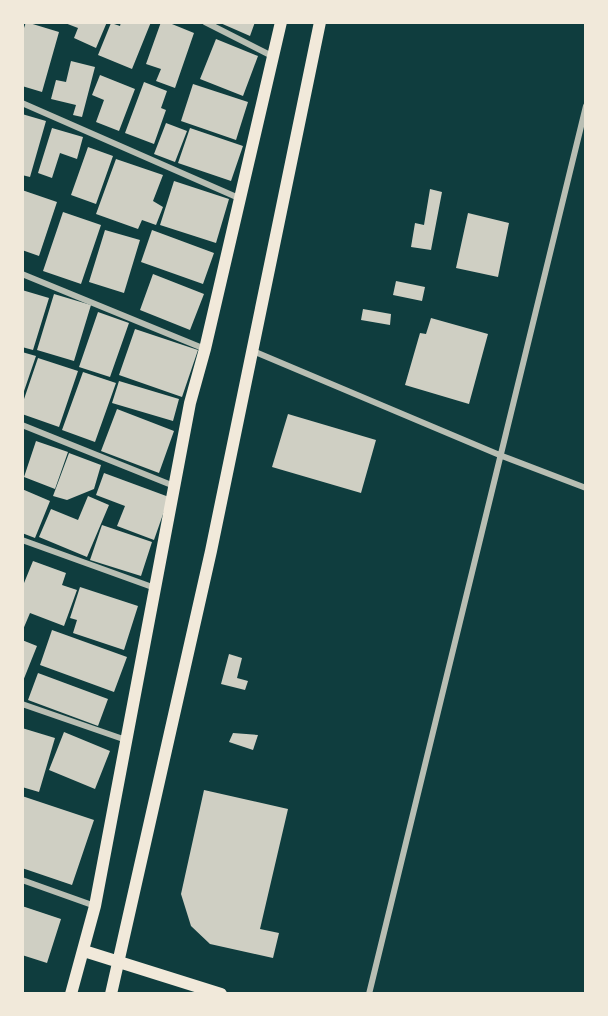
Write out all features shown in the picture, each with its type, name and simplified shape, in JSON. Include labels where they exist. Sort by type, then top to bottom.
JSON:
[{"type":"main road","points":[[71,993],[95,906],[190,403],[241,199],[281,22]]},
{"type":"main road","points":[[111,993],[211,551],[320,22]]},
{"type":"main road","points":[[84,951],[221,993]]},
{"type":"street","points":[[205,22],[274,57]]},
{"type":"street","points":[[22,103],[241,199]]},
{"type":"street","points":[[369,993],[502,456],[585,106]]},
{"type":"street","points":[[22,274],[205,349]]},
{"type":"street","points":[[252,351],[502,456],[585,488]]},
{"type":"street","points":[[22,425],[174,486]]},
{"type":"street","points":[[22,540],[155,588]]},
{"type":"street","points":[[22,704],[126,740]]},
{"type":"street","points":[[22,880],[95,906]]},
{"type":"building","points":[[26,22],[59,32],[42,92],[22,86],[22,34]]},
{"type":"building","points":[[107,22],[96,48],[74,38],[78,28],[65,23]]},
{"type":"building","points":[[121,22],[151,22],[132,69],[98,55],[111,23],[120,26]]},
{"type":"building","points":[[161,22],[167,22],[194,33],[175,88],[156,81],[161,69],[146,64]]},
{"type":"building","points":[[218,22],[255,22],[250,36]]},
{"type":"building","points":[[216,39],[258,56],[243,96],[200,79]]},
{"type":"building","points":[[71,61],[95,67],[82,117],[73,115],[76,105],[51,99],[56,80],[66,82]]},
{"type":"building","points":[[100,75],[135,89],[119,131],[96,122],[104,100],[92,95]]},
{"type":"building","points":[[144,82],[167,91],[161,108],[166,110],[154,144],[125,133]]},
{"type":"building","points":[[193,84],[248,102],[236,140],[181,121]]},
{"type":"building","points":[[22,114],[46,121],[30,177],[22,175]]},
{"type":"building","points":[[166,123],[187,131],[175,162],[154,154]]},
{"type":"building","points":[[52,128],[83,137],[77,159],[60,153],[52,178],[38,173]]},
{"type":"building","points":[[190,128],[243,146],[231,181],[178,163]]},
{"type":"building","points":[[88,147],[113,156],[96,204],[71,195]]},
{"type":"building","points":[[116,159],[163,175],[153,201],[163,207],[156,225],[142,220],[138,229],[96,214]]},
{"type":"building","points":[[174,181],[229,199],[216,243],[160,225]]},
{"type":"building","points":[[430,189],[442,192],[431,250],[411,247],[415,223],[424,225]]},
{"type":"building","points":[[22,190],[57,202],[39,256],[22,250]]},
{"type":"building","points":[[63,212],[101,225],[81,284],[43,271]]},
{"type":"building","points":[[468,213],[509,223],[498,277],[456,268]]},
{"type":"building","points":[[105,230],[140,240],[124,293],[89,282]]},
{"type":"building","points":[[152,230],[214,253],[203,284],[141,262]]},
{"type":"building","points":[[153,274],[204,294],[190,330],[140,310]]},
{"type":"building","points":[[396,281],[425,287],[422,301],[393,295]]},
{"type":"building","points":[[22,290],[49,298],[33,350],[22,347]]},
{"type":"building","points":[[54,294],[91,305],[74,361],[37,350]]},
{"type":"building","points":[[363,309],[391,314],[390,325],[361,320]]},
{"type":"building","points":[[98,312],[129,323],[110,377],[79,367]]},
{"type":"building","points":[[431,318],[488,334],[469,404],[405,385],[420,333],[426,334]]},
{"type":"building","points":[[135,329],[198,350],[182,397],[119,375]]},
{"type":"building","points":[[22,352],[36,356],[23,394],[22,394]]},
{"type":"building","points":[[38,358],[78,371],[59,427],[22,414],[22,405]]},
{"type":"building","points":[[83,372],[116,383],[95,442],[62,430]]},
{"type":"building","points":[[119,381],[179,399],[173,421],[112,403]]},
{"type":"building","points":[[117,409],[174,431],[159,473],[101,451]]},
{"type":"building","points":[[288,414],[376,440],[361,493],[272,467]]},
{"type":"building","points":[[36,441],[68,452],[55,489],[24,477]]},
{"type":"building","points":[[69,453],[101,465],[94,489],[67,500],[53,496]]},
{"type":"building","points":[[104,473],[169,497],[154,540],[117,526],[125,506],[96,495]]},
{"type":"building","points":[[22,489],[50,501],[35,538],[22,533]]},
{"type":"building","points":[[88,496],[109,505],[87,557],[39,537],[51,509],[78,520]]},
{"type":"building","points":[[102,525],[152,542],[141,576],[90,560]]},
{"type":"building","points":[[33,561],[66,573],[62,585],[77,590],[64,626],[30,613],[22,632],[22,588]]},
{"type":"building","points":[[80,587],[138,606],[124,650],[73,633],[77,620],[70,618]]},
{"type":"building","points":[[52,630],[127,657],[114,692],[40,665]]},
{"type":"building","points":[[22,640],[37,646],[23,681],[22,681]]},
{"type":"building","points":[[229,654],[242,658],[237,678],[248,681],[245,690],[221,684]]},
{"type":"building","points":[[38,673],[108,699],[98,726],[28,700]]},
{"type":"building","points":[[22,728],[55,738],[39,792],[22,787]]},
{"type":"building","points":[[64,732],[110,751],[95,789],[49,770]]},
{"type":"building","points":[[233,733],[258,735],[253,750],[229,742]]},
{"type":"building","points":[[204,790],[288,809],[260,929],[279,933],[273,958],[210,944],[191,926],[181,894]]},
{"type":"building","points":[[22,796],[94,820],[72,885],[22,868]]},
{"type":"building","points":[[22,906],[61,919],[47,963],[22,955]]}]
